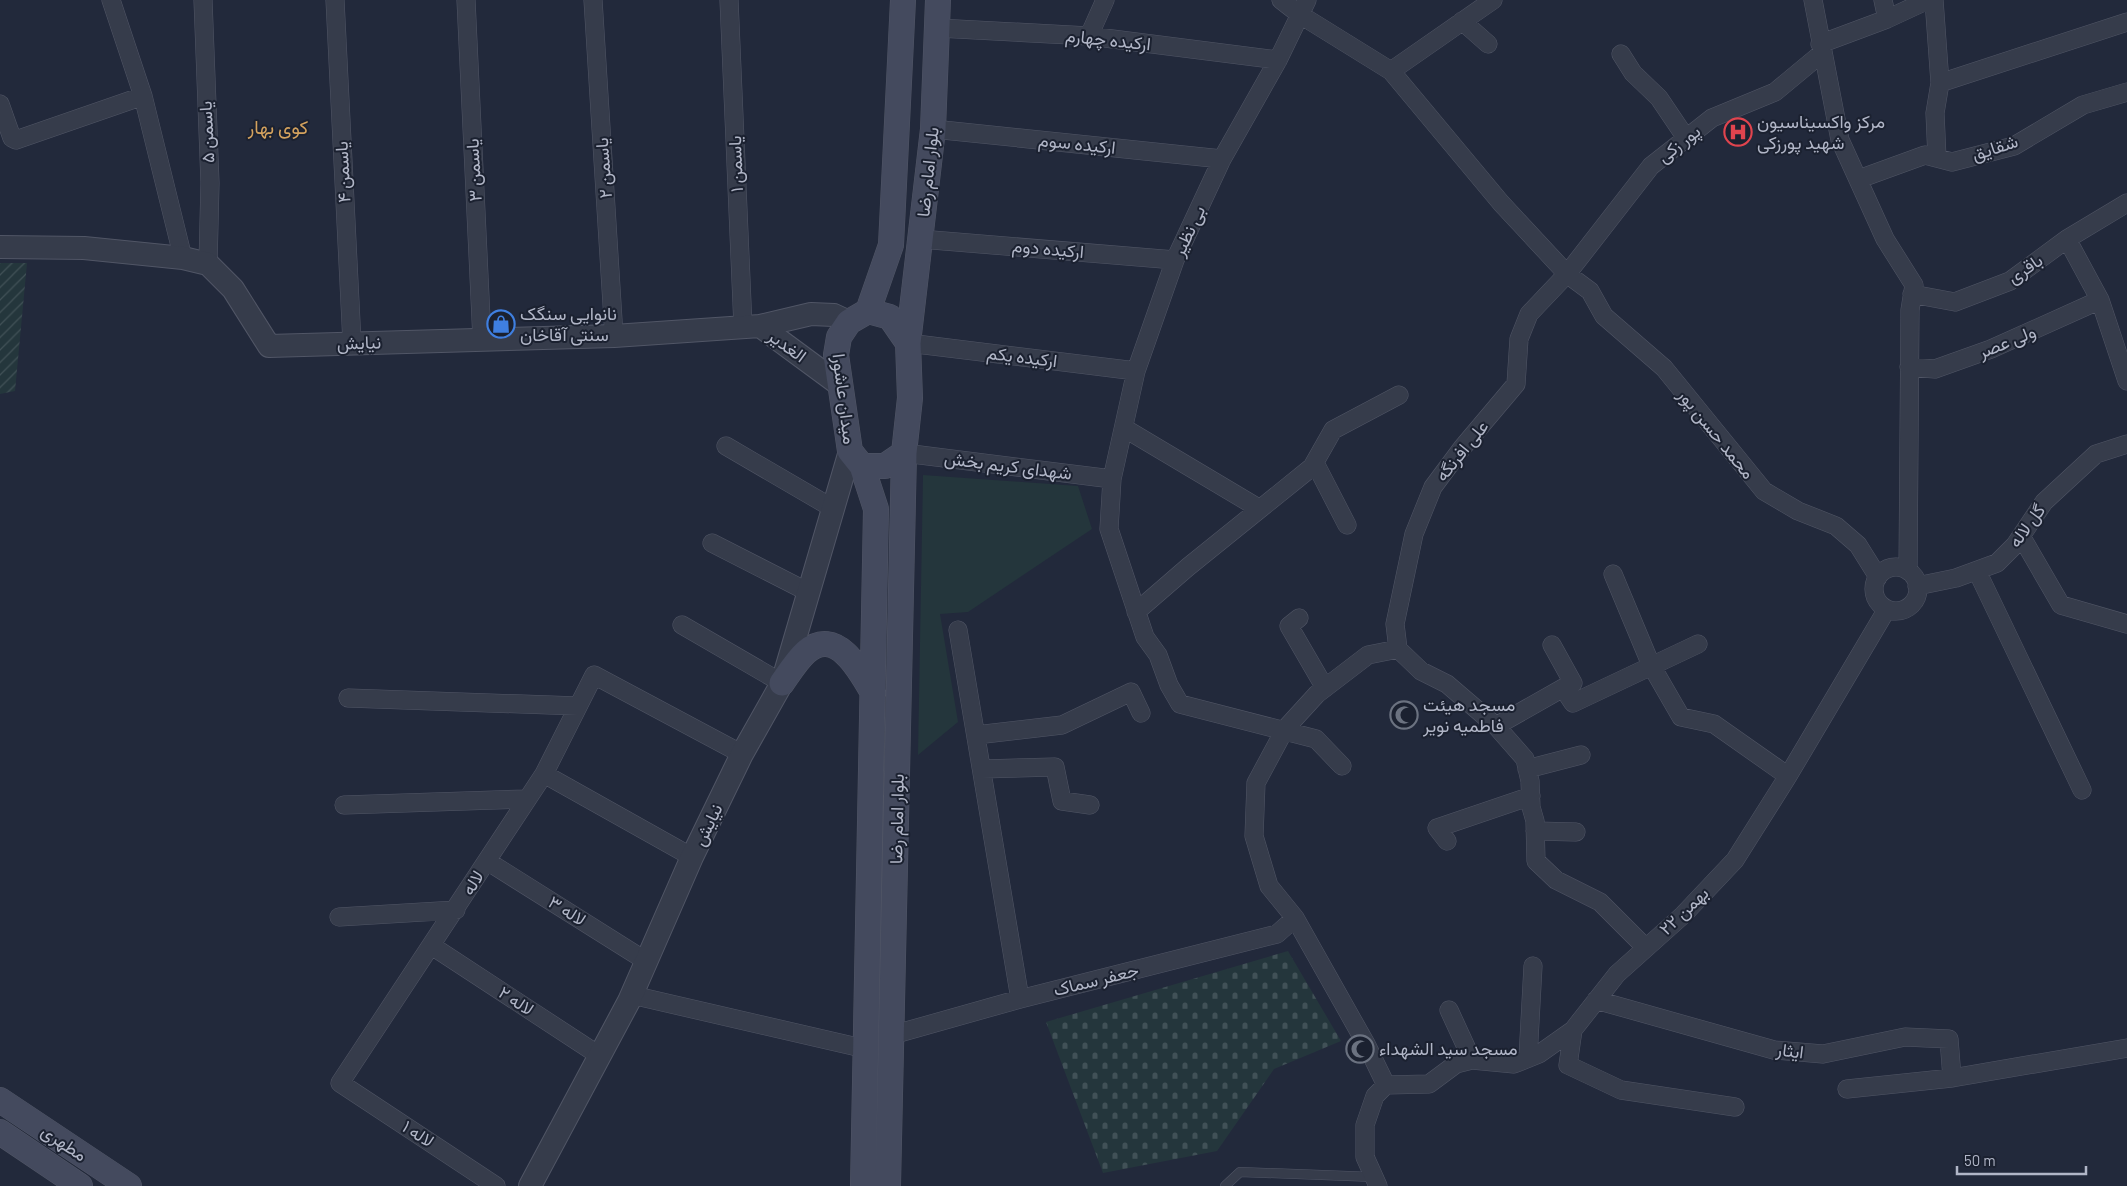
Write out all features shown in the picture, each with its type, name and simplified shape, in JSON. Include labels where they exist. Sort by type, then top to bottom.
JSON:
[{"type":"main road","name":"بلوار امام رضا","points":[[859,316],[891,245],[903,0]]},
{"type":"main road","name":"بلوار امام رضا","points":[[908,343],[933,129],[938,0]]},
{"type":"main road","points":[[859,316],[890,317],[908,343],[910,398],[904,453]]},
{"type":"main road","name":"میدان عاشورا","points":[[859,316],[839,337],[836,355],[840,385],[856,459],[885,466],[904,453]]},
{"type":"main road","name":"بلوار امام رضا","points":[[888,1186],[904,453]]},
{"type":"main road","name":"بلوار امام رضا","points":[[856,459],[876,509],[863,1186]]},
{"type":"main road","points":[[782,683],[806,652],[822,644],[839,647],[860,670],[873,692]]},
{"type":"main road","name":"مطهری","points":[[0,1100],[129,1186]]},
{"type":"main road","name":"مطهری","points":[[0,1132],[80,1186]]},
{"type":"street","points":[[111,0],[143,96],[183,258]]},
{"type":"street","name":"یاسمن ۵","points":[[203,0],[210,183],[208,264]]},
{"type":"street","name":"یاسمن ۴","points":[[335,0],[352,343]]},
{"type":"street","name":"یاسمن ۳","points":[[466,0],[482,340]]},
{"type":"street","name":"یاسمن ۲","points":[[593,0],[614,336]]},
{"type":"street","name":"یاسمن ۱","points":[[729,0],[751,327]]},
{"type":"street","points":[[1089,36],[1105,0]]},
{"type":"street","name":"محمد حسن پور","points":[[1281,0],[1303,7],[1391,71],[1501,203],[1567,274],[1590,292],[1604,316],[1664,368],[1764,491],[1798,511],[1836,526],[1858,546],[1878,576]]},
{"type":"street","points":[[1813,0],[1840,140],[1885,239],[1914,285],[1909,367],[1915,599],[1911,604],[1900,610],[1887,609],[1877,601],[1874,589],[1878,576],[1888,568],[1902,568],[1913,578]]},
{"type":"street","points":[[1883,0],[1887,19]]},
{"type":"street","name":"پور زکی","points":[[1567,274],[1651,166],[1712,118],[1775,92],[1821,49],[1928,0]]},
{"type":"street","points":[[1934,0],[1940,83],[1935,114],[1937,158]]},
{"type":"street","points":[[1391,71],[1462,21],[1483,3]]},
{"type":"street","name":"بی نظیر","points":[[1286,729],[1180,704],[1169,685],[1158,655],[1145,637],[1109,528],[1112,479],[1136,371],[1175,260],[1222,159],[1278,60],[1303,7]]},
{"type":"street","points":[[1462,21],[1488,44]]},
{"type":"street","points":[[1940,83],[2127,22]]},
{"type":"street","name":"ارکیده چهارم","points":[[938,28],[1089,36],[1278,60]]},
{"type":"street","points":[[1621,54],[1633,73],[1660,98],[1686,138]]},
{"type":"street","name":"شقایق","points":[[1858,179],[1925,155],[1952,162],[2014,146],[2084,106],[2127,92]]},
{"type":"street","points":[[1,112],[12,138],[16,140],[143,96]]},
{"type":"street","name":"ارکیده سوم","points":[[933,129],[1222,159]]},
{"type":"street","name":"باقری","points":[[1912,294],[1955,302],[2010,281],[2067,239],[2127,203]]},
{"type":"street","name":"ارکیده دوم","points":[[920,239],[1175,260]]},
{"type":"street","points":[[2067,239],[2100,300],[2127,381]]},
{"type":"street","points":[[0,247],[84,248],[183,258],[208,264]]},
{"type":"street","name":"نیایش","points":[[208,264],[233,289],[268,346],[614,336],[751,327]]},
{"type":"street","name":"علی افرنگه","points":[[1398,649],[1394,624],[1414,534],[1433,487],[1462,448],[1516,384],[1518,339],[1529,314],[1567,274]]},
{"type":"street","name":"ولی عصر","points":[[1909,367],[1934,369],[1959,361],[1999,346],[2100,300]]},
{"type":"street","name":"الغدیر","points":[[751,327],[810,314],[859,316]]},
{"type":"street","name":"الغدیر","points":[[751,327],[840,385]]},
{"type":"street","name":"ارکیده یکم","points":[[908,343],[1136,371]]},
{"type":"street","points":[[1136,612],[1315,463],[1333,430],[1399,395]]},
{"type":"street","points":[[1124,428],[1260,509]]},
{"type":"street","name":"گل لاله","points":[[1913,578],[1956,578],[1997,564],[2021,536],[2044,502],[2096,454],[2127,444]]},
{"type":"street","points":[[726,446],[834,508]]},
{"type":"street","name":"شهدای کریم بخش","points":[[904,453],[1112,479]]},
{"type":"street","name":"نیایش","points":[[530,1186],[632,994],[692,857],[742,754],[782,683],[834,508],[856,459]]},
{"type":"street","points":[[1315,463],[1347,525]]},
{"type":"street","points":[[2021,536],[2061,605],[2127,624]]},
{"type":"street","points":[[712,543],[810,593]]},
{"type":"street","points":[[1977,571],[2082,790]]},
{"type":"street","points":[[1614,574],[1650,665],[1681,717],[1714,724],[1788,776]]},
{"type":"street","name":"۲۲ بهمن","points":[[1386,1085],[1429,1084],[1456,1064],[1472,1060],[1514,1064],[1540,1054],[1573,1030],[1617,974],[1683,915],[1735,860],[1788,776],[1887,609]]},
{"type":"street","points":[[1299,618],[1288,626],[1325,688]]},
{"type":"street","points":[[682,625],[782,683]]},
{"type":"street","points":[[958,630],[1020,999]]},
{"type":"street","points":[[1563,688],[1573,703],[1698,644]]},
{"type":"street","points":[[1496,726],[1572,683],[1552,645]]},
{"type":"street","points":[[1376,1181],[1364,1157],[1365,1125],[1375,1096],[1386,1085],[1366,1044],[1295,918],[1269,886],[1254,836],[1256,784],[1286,729],[1325,688],[1368,655],[1398,649],[1421,671],[1447,684],[1496,726],[1525,759],[1531,807],[1535,821],[1536,861],[1556,880],[1600,902],[1645,947]]},
{"type":"street","name":"لاله","points":[[340,1083],[544,774],[594,675],[742,754]]},
{"type":"street","points":[[976,735],[1062,725],[1131,692],[1141,713]]},
{"type":"street","points":[[348,698],[578,706]]},
{"type":"street","points":[[1286,729],[1316,739],[1342,766]]},
{"type":"street","points":[[1527,769],[1581,755]]},
{"type":"street","points":[[982,769],[1055,767],[1062,801],[1090,805]]},
{"type":"street","points":[[544,774],[692,857]]},
{"type":"street","points":[[1447,841],[1437,828],[1531,796]]},
{"type":"street","points":[[344,805],[527,799]]},
{"type":"street","points":[[1535,831],[1576,832]]},
{"type":"street","name":"لاله ۳","points":[[487,861],[646,961]]},
{"type":"street","points":[[339,916],[456,910]]},
{"type":"street","name":"جعفر سماک","points":[[892,1035],[1020,999],[1277,934],[1295,918]]},
{"type":"street","name":"لاله ۲","points":[[432,946],[600,1056]]},
{"type":"street","points":[[1528,1058],[1533,966]]},
{"type":"street","points":[[632,994],[866,1048]]},
{"type":"street","name":"ایثار","points":[[1596,1000],[1774,1050],[1823,1054],[1905,1037],[1948,1039],[1952,1078]]},
{"type":"street","points":[[1449,1010],[1472,1060]]},
{"type":"street","points":[[1573,1030],[1568,1065],[1621,1090],[1735,1107]]},
{"type":"street","points":[[1848,1089],[1952,1078],[2127,1048]]},
{"type":"street","name":"لاله ۱","points":[[340,1083],[496,1186]]},
{"type":"lane","points":[[1225,1186],[1240,1172],[1376,1181]]},
{"type":"green space","points":[[0,263],[27,263],[15,391],[0,394]]},
{"type":"green space","points":[[923,475],[1078,486],[1092,529],[968,612],[940,614],[958,722],[918,755]]},
{"type":"green space","points":[[1288,951],[1341,1041],[1274,1069],[1217,1151],[1103,1173],[1046,1022]]},
{"type":"place","name":"مرکز واکسیناسیون شهید پورزکی","points":[[1738,132]]},
{"type":"place","name":"نانوایی سنگک سنتی آقاخان","points":[[501,324]]},
{"type":"place","name":"مسجد هیئت فاطمیه نویر","points":[[1404,715]]},
{"type":"place","name":"مسجد سید الشهداء","points":[[1360,1049]]},
{"type":"district","name":"کوی بهار","points":[[278,127]]}]
